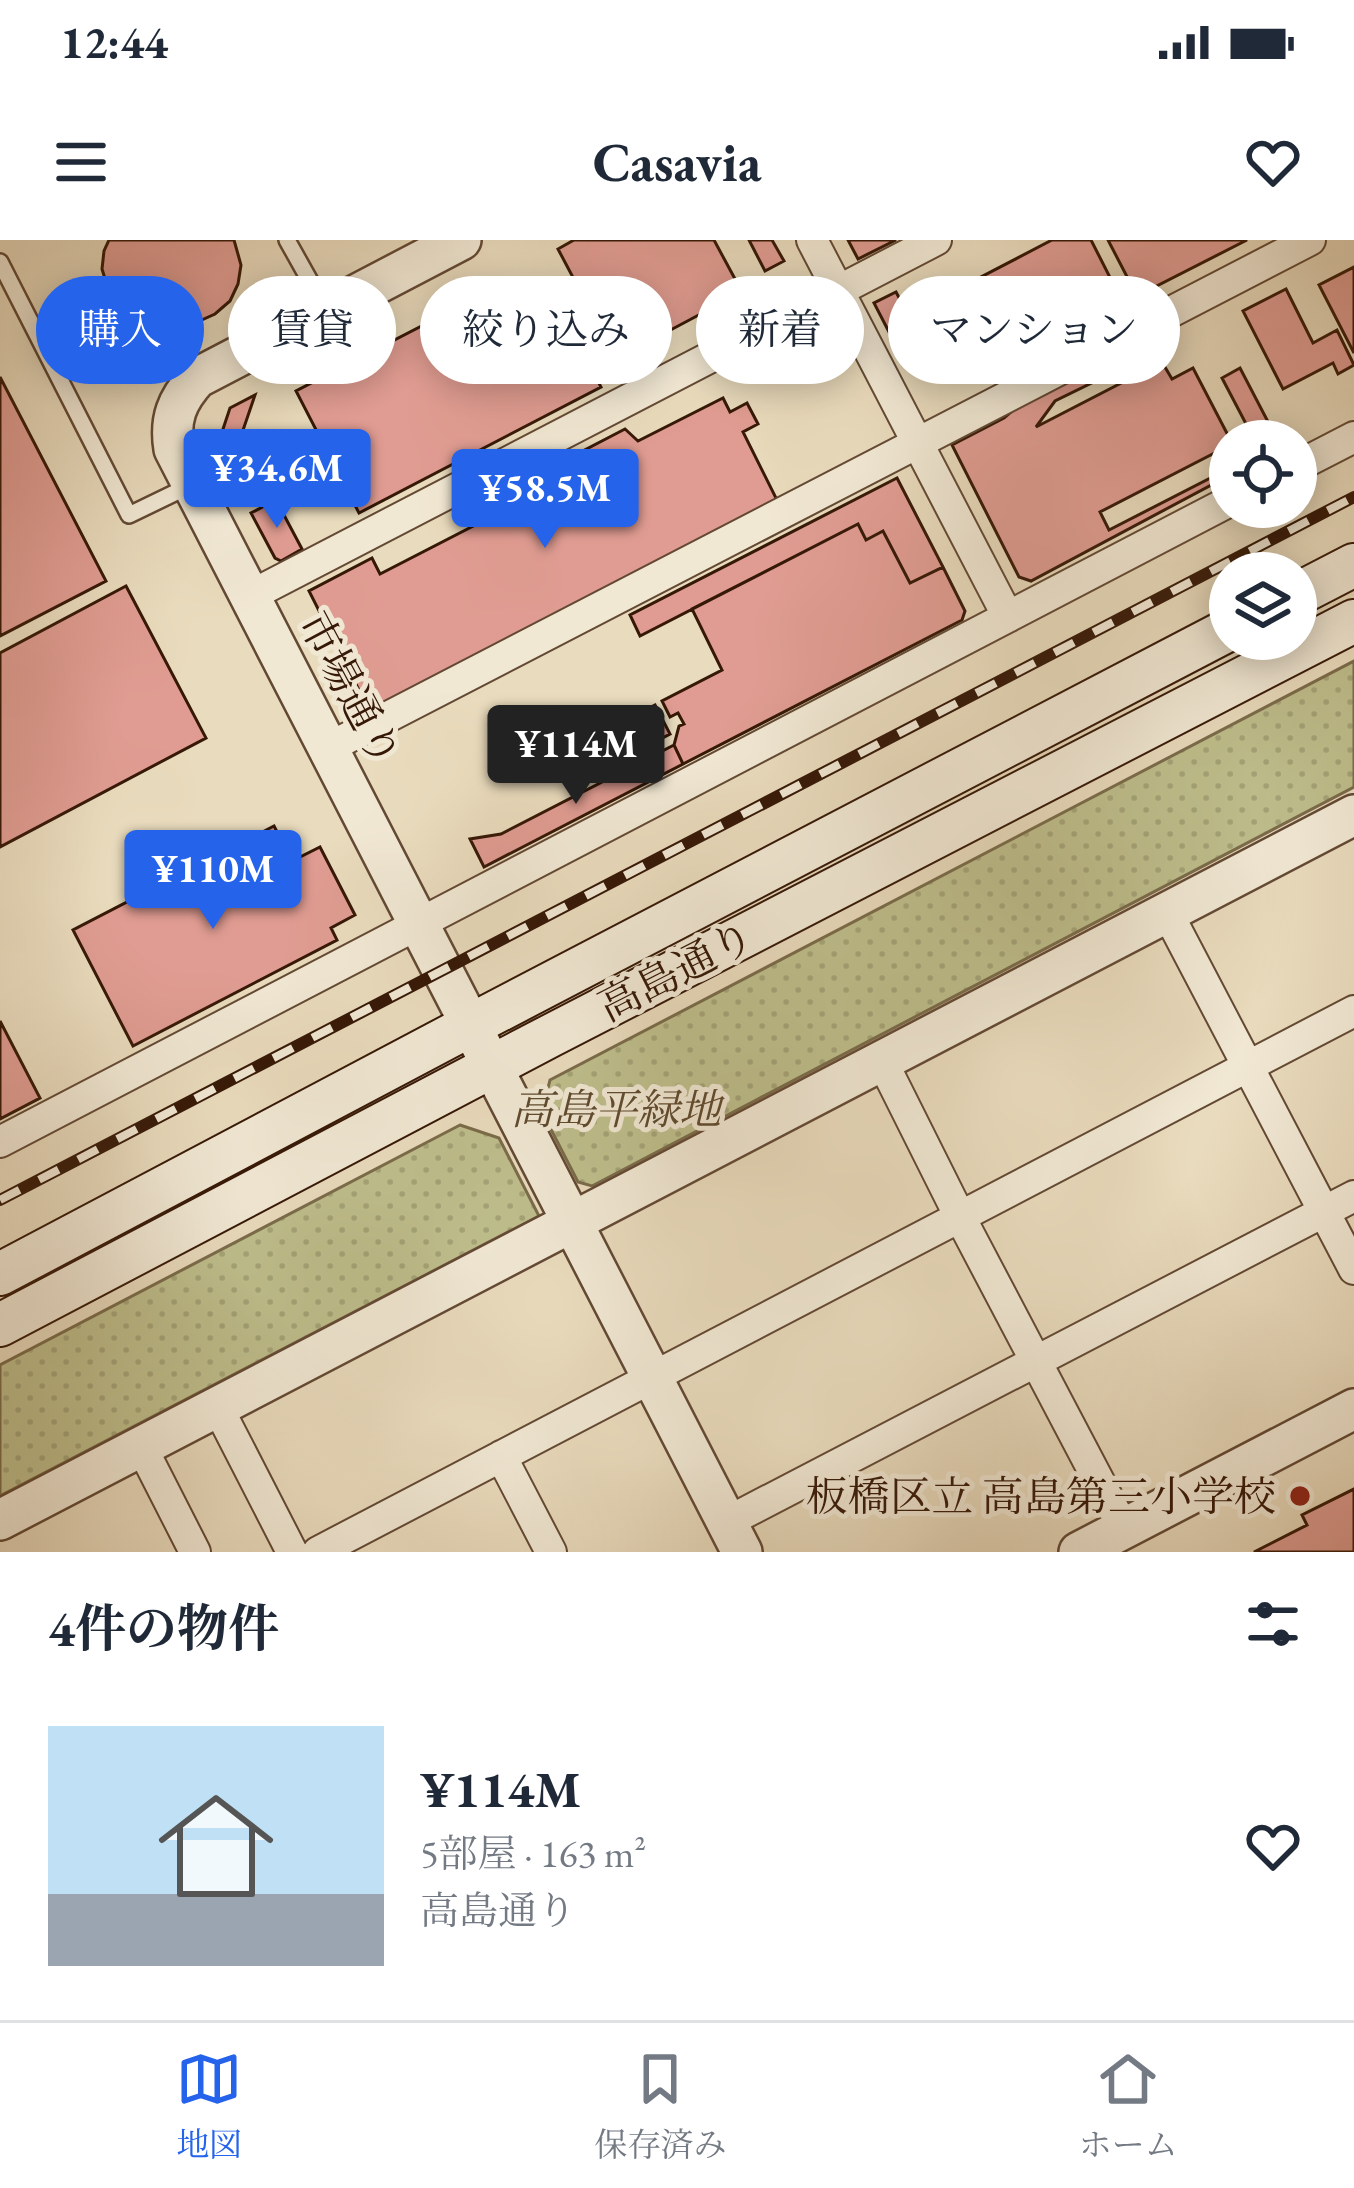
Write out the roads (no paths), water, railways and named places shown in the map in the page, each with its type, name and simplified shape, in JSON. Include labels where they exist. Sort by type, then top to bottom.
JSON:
[{"type":"main road","points":[[1317,584],[1354,565]]},
{"type":"main road","name":"高島通り","points":[[0,1325],[1354,621]]},
{"type":"main road","name":"高島通り","points":[[0,1274],[1209,640]]},
{"type":"street","name":"市場通り","points":[[392,276],[461,240]]},
{"type":"street","points":[[812,240],[830,276]]},
{"type":"street","points":[[864,277],[936,240]]},
{"type":"street","points":[[328,748],[1310,240]]},
{"type":"street","points":[[864,341],[1008,617]]},
{"type":"street","name":"市場通り","points":[[228,360],[197,378],[177,404],[171,433],[174,448],[735,1537]]},
{"type":"street","points":[[248,597],[696,365]]},
{"type":"street","points":[[1317,456],[1354,436]]},
{"type":"street","points":[[0,1142],[1209,512]]},
{"type":"street","points":[[0,1520],[1354,815]]},
{"type":"street","points":[[1167,911],[1354,1269]]},
{"type":"street","points":[[318,1552],[1354,1011]]},
{"type":"street","points":[[881,1059],[1124,1529]]},
{"type":"street","points":[[735,1537],[1036,1361],[1354,1196]]},
{"type":"street","points":[[217,1406],[292,1552]]},
{"type":"street","points":[[1079,1552],[1354,1409]]},
{"type":"street","points":[[141,1446],[195,1552]]},
{"type":"street","points":[[501,1456],[551,1552]]},
{"type":"lane","points":[[287,240],[307,276]]},
{"type":"lane","points":[[0,262],[130,514],[190,484]]},
{"type":"railway","points":[[0,1200],[1354,497]]},
{"type":"place","name":"板橋区立 高島第三小学校","points":[[1300,1496]]},
{"type":"park label","name":"高島平緑地","points":[[616,1109]]}]
